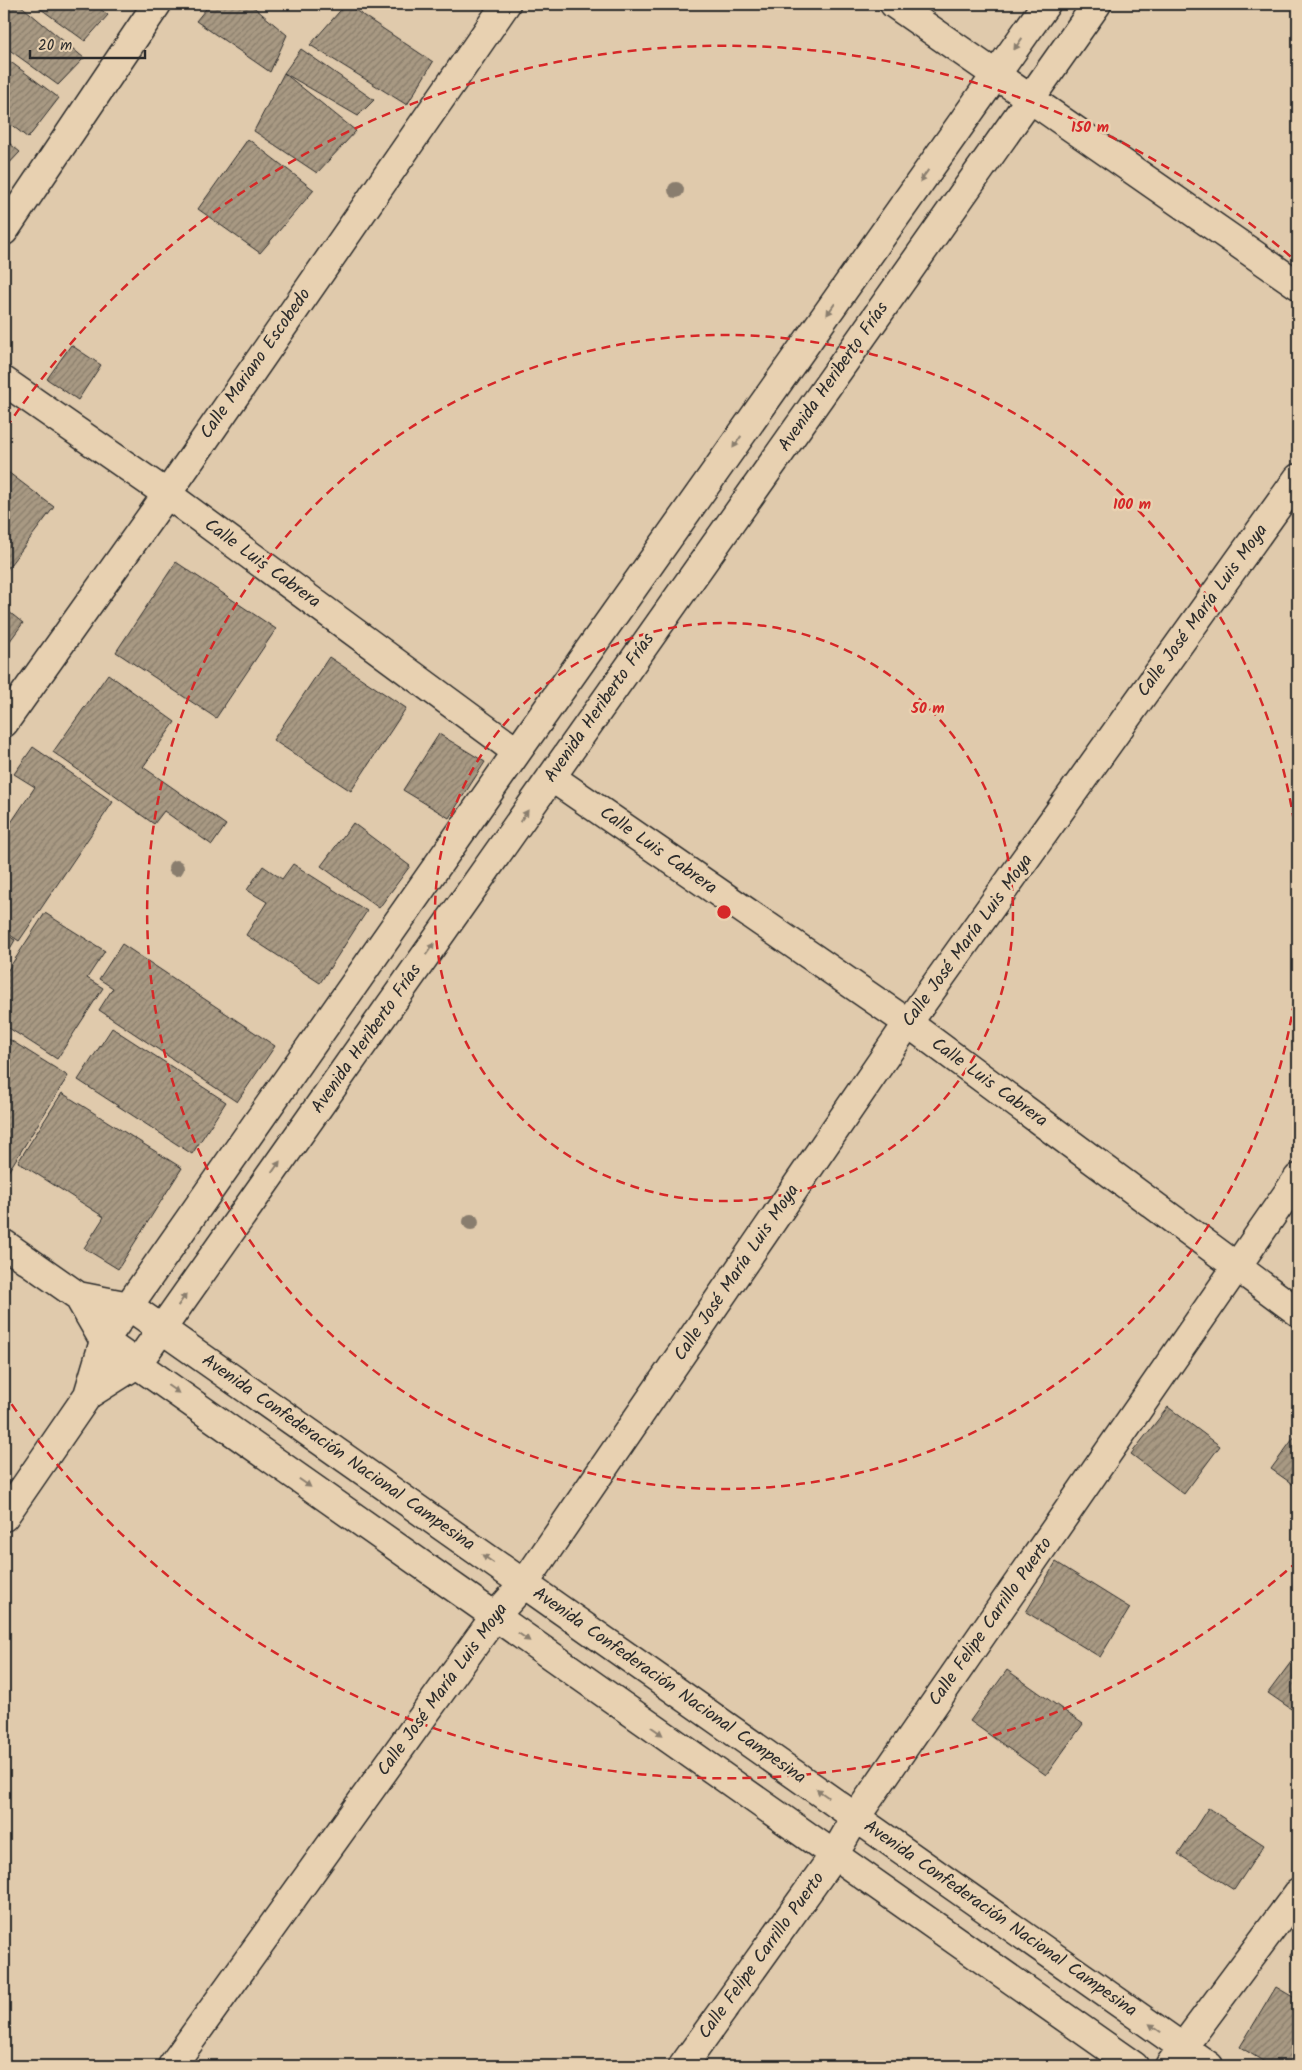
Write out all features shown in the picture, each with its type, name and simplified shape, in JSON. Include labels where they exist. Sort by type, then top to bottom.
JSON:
[{"type":"street","points":[[4,231],[157,4]]},
{"type":"street","name":"Calle Mariano Escobedo","points":[[4,723],[167,494],[506,4]]},
{"type":"street","points":[[894,4],[1029,100],[1298,285]]},
{"type":"street","name":"Avenida Heriberto Frías","points":[[4,1517],[88,1396],[104,1341],[517,752],[1046,4]]},
{"type":"street","name":"Avenida Heriberto Frías","points":[[88,1396],[137,1364],[1097,4]]},
{"type":"street","name":"Calle Luis Cabrera","points":[[4,380],[167,494],[517,752]]},
{"type":"street","name":"Calle José María Luis Moya","points":[[172,2066],[495,1616],[524,1584],[908,1023],[1298,478]]},
{"type":"street","name":"Calle Luis Cabrera","points":[[551,777],[908,1023],[1298,1312]]},
{"type":"street","name":"Calle Felipe Carrillo Puerto","points":[[683,2066],[834,1855],[856,1817],[1298,1178]]},
{"type":"street","points":[[4,1244],[78,1296],[129,1306]]},
{"type":"street","points":[[78,1296],[104,1341],[1134,2066]]},
{"type":"street","name":"Avenida Confederación Nacional Campesina","points":[[129,1306],[856,1817],[1175,2057],[1209,2066]]},
{"type":"street","points":[[1175,2057],[1298,1893]]},
{"type":"building","points":[[4,4],[19,4],[84,58],[58,85],[4,46]]},
{"type":"building","points":[[34,4],[94,4],[108,15],[85,41]]},
{"type":"building","points":[[210,4],[250,4],[287,35],[270,72],[196,21]]},
{"type":"building","points":[[346,4],[433,62],[407,105],[310,45]]},
{"type":"building","points":[[301,49],[374,100],[358,116],[284,73]]},
{"type":"building","points":[[4,57],[59,98],[28,138],[4,119]]},
{"type":"building","points":[[284,73],[356,131],[317,173],[254,131]]},
{"type":"building","points":[[4,139],[20,152],[4,169]]},
{"type":"building","points":[[248,139],[314,190],[260,253],[198,209]]},
{"type":"building","points":[[71,345],[101,365],[78,400],[47,379]]},
{"type":"building","points":[[4,469],[54,507],[4,573]]},
{"type":"building","points":[[176,562],[276,629],[216,718],[116,652]]},
{"type":"building","points":[[4,608],[23,623],[4,649]]},
{"type":"building","points":[[329,657],[406,708],[351,791],[273,740]]},
{"type":"building","points":[[108,674],[175,722],[143,767],[226,825],[212,845],[164,811],[154,824],[53,752]]},
{"type":"building","points":[[439,734],[485,762],[449,818],[403,790]]},
{"type":"building","points":[[33,747],[113,802],[19,941],[4,931],[4,833],[35,787],[14,774]]},
{"type":"building","points":[[353,823],[410,866],[379,908],[321,866]]},
{"type":"building","points":[[293,864],[367,911],[320,983],[246,935],[267,902],[247,890],[263,866],[282,879]]},
{"type":"building","points":[[45,913],[105,951],[87,978],[103,988],[57,1059],[4,1025],[4,976]]},
{"type":"building","points":[[4,933],[15,940],[4,959]]},
{"type":"building","points":[[122,944],[275,1046],[237,1102],[99,1010],[113,988],[99,979]]},
{"type":"building","points":[[112,1028],[226,1102],[192,1154],[78,1080]]},
{"type":"building","points":[[7,1038],[68,1076],[8,1172],[4,1170],[4,1043]]},
{"type":"building","points":[[62,1093],[182,1168],[118,1269],[84,1248],[104,1217],[18,1162]]},
{"type":"building","points":[[1168,1407],[1220,1446],[1184,1494],[1131,1454]]},
{"type":"building","points":[[1298,1432],[1298,1488],[1271,1469]]},
{"type":"building","points":[[1056,1562],[1130,1608],[1100,1657],[1026,1612]]},
{"type":"building","points":[[1291,1662],[1298,1667],[1297,1713],[1268,1693]]},
{"type":"building","points":[[1007,1670],[1083,1724],[1046,1775],[970,1721]]},
{"type":"building","points":[[1208,1808],[1264,1845],[1234,1890],[1178,1854]]},
{"type":"building","points":[[1298,1945],[1298,1962],[1290,1955]]},
{"type":"building","points":[[1276,1987],[1298,2000],[1298,2066],[1271,2066],[1240,2047]]}]
